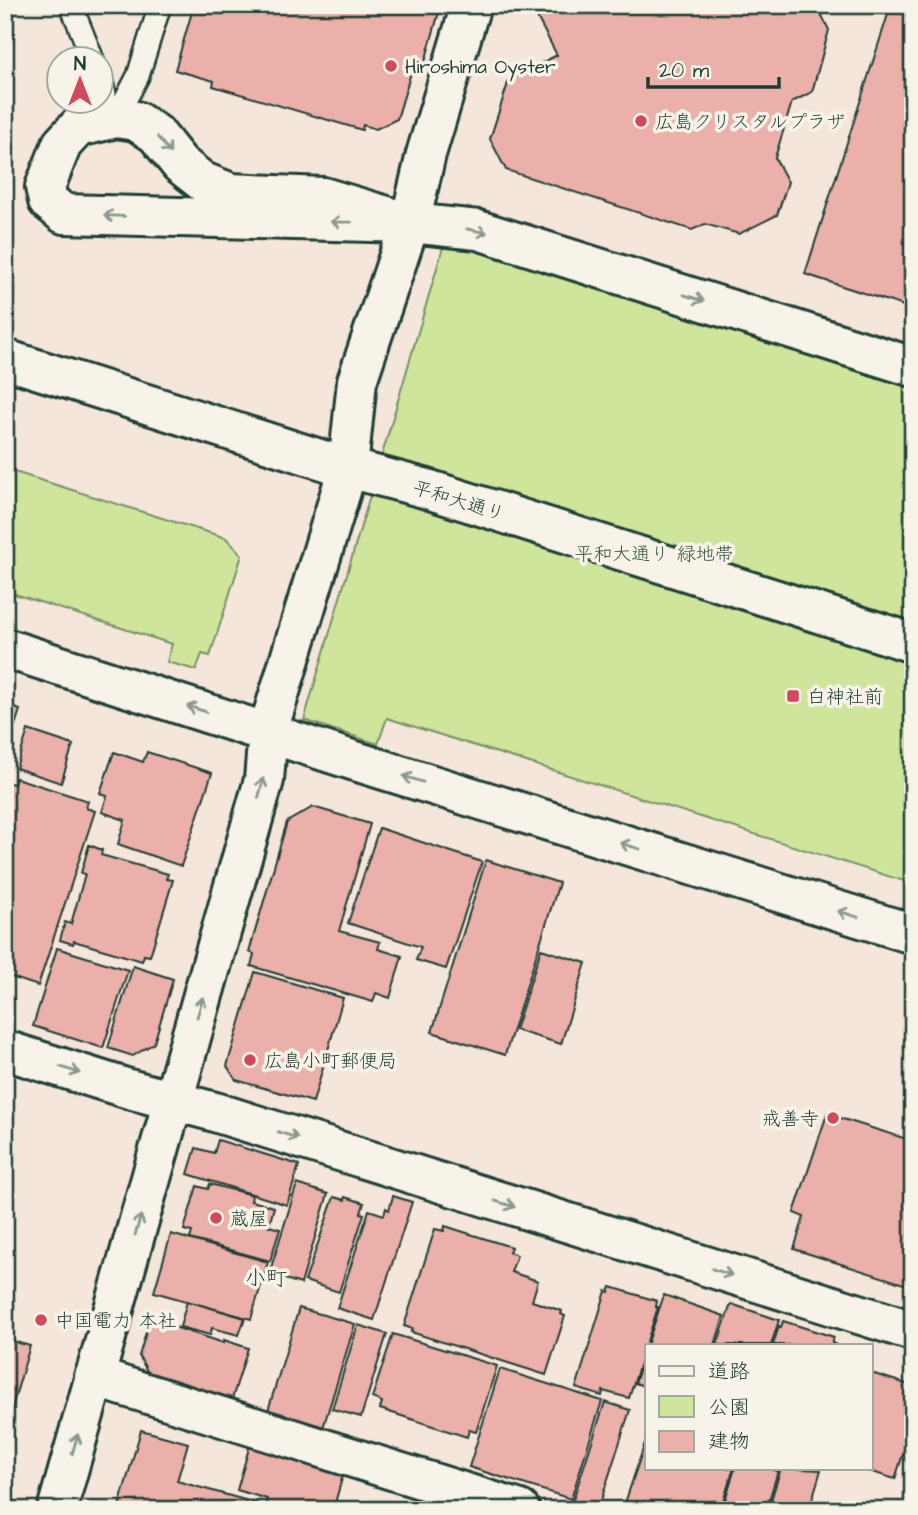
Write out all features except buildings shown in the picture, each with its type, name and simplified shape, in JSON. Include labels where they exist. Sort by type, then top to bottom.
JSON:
[{"type":"street","points":[[57,1510],[264,780],[268,731],[348,468],[356,381],[410,223],[426,154],[471,5]]},
{"type":"street","points":[[116,111],[156,134],[180,164],[203,182],[231,193],[323,197],[410,223]]},
{"type":"street","points":[[94,116],[78,127],[62,144],[45,187],[48,201],[64,214],[410,223],[478,230],[913,367]]},
{"type":"street","name":"平和大通り","points":[[5,359],[913,643]]},
{"type":"street","points":[[5,648],[913,934]]},
{"type":"street","points":[[5,1050],[913,1332]]},
{"type":"street","points":[[93,1377],[520,1510]]},
{"type":"lane","points":[[71,5],[87,46]]},
{"type":"lane","points":[[116,98],[138,76],[160,5]]},
{"type":"green space","name":"平和大通り 緑地帯","points":[[444,244],[499,254],[913,385],[913,884],[387,718],[378,744],[304,720]]},
{"type":"green space","points":[[5,469],[226,538],[242,555],[210,656],[202,654],[196,670],[167,662],[172,644],[5,591]]},
{"type":"place","name":"Hiroshima Oyster","points":[[391,66]]},
{"type":"place","name":"広島クリスタルプラザ","points":[[641,121]]},
{"type":"place","name":"白神社前","points":[[793,696]]},
{"type":"place","name":"広島小町郵便局","points":[[250,1060]]},
{"type":"place","name":"戒善寺","points":[[833,1118]]},
{"type":"place","name":"蔵屋","points":[[216,1218]]},
{"type":"place","name":"中国電力 本社","points":[[41,1320]]},
{"type":"district","name":"小町","points":[[266,1278]]}]
